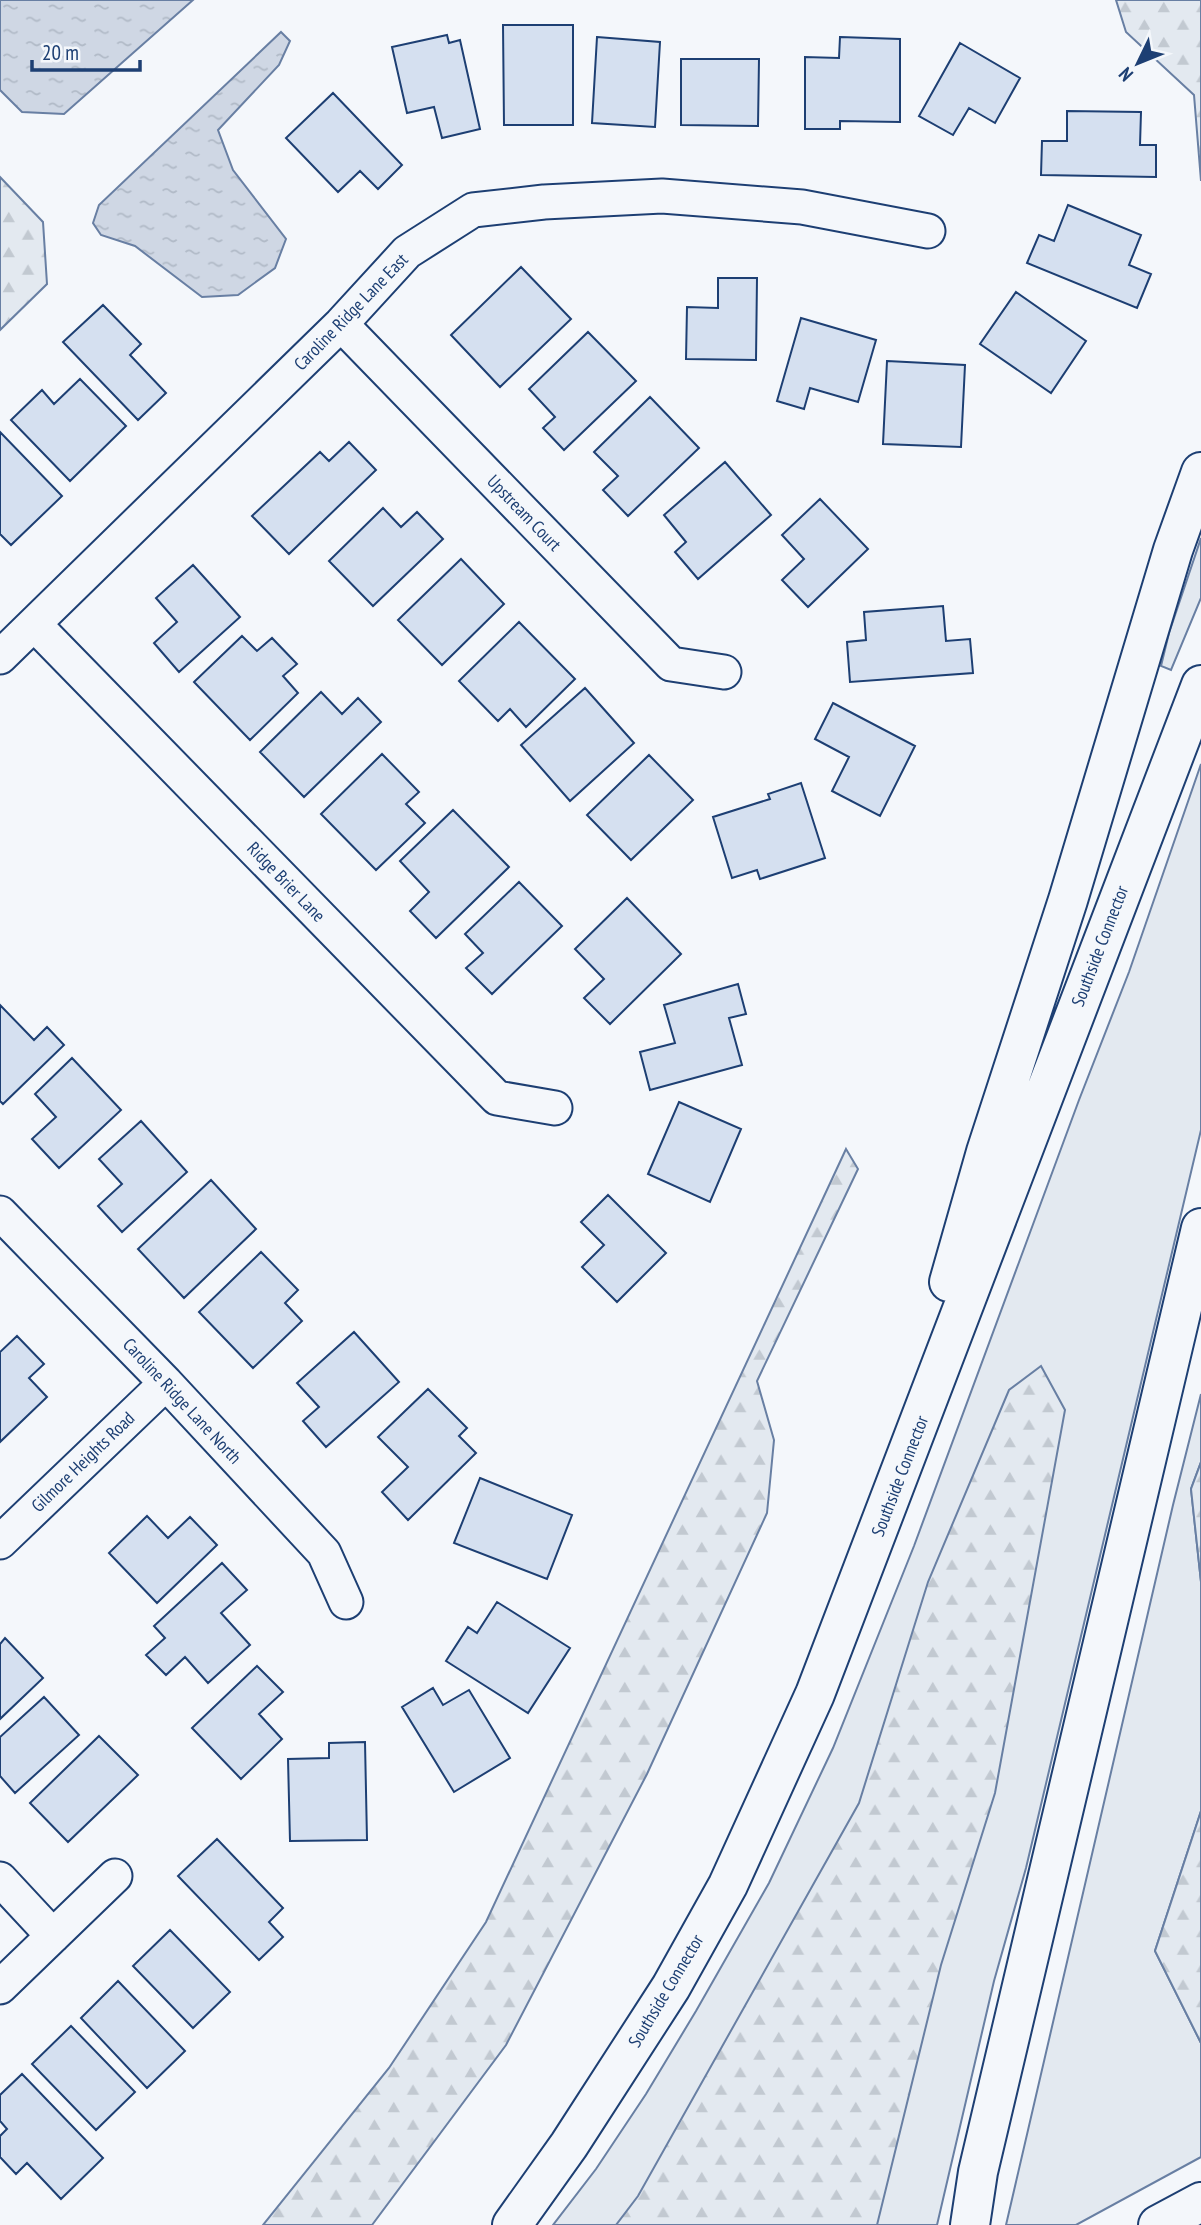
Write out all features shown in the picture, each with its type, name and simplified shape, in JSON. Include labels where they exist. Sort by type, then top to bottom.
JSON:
[{"type":"highway","points":[[876,1538],[986,1152],[1068,900],[1173,550],[1201,472]]},
{"type":"highway","name":"Southside Connector","points":[[512,2225],[569,2146],[671,1987],[728,1885],[815,1694],[1201,685]]},
{"type":"highway","points":[[970,2225],[978,2172],[1199,1245]]},
{"type":"highway","points":[[1158,2225],[1201,2202]]},
{"type":"street","name":"Caroline Ridge Lane East","points":[[0,657],[341,324],[407,252],[473,210],[544,202],[662,196],[802,207],[928,231]]},
{"type":"street","name":"Upstream Court","points":[[341,324],[671,664],[724,672]]},
{"type":"street","name":"Ridge Brier Lane","points":[[35,625],[497,1097],[555,1108]]},
{"type":"street","name":"Caroline Ridge Lane North","points":[[0,1213],[166,1383],[324,1553],[346,1602]]},
{"type":"street","name":"Gilmore Heights Road","points":[[0,1542],[166,1383]]},
{"type":"street","points":[[0,1987],[115,1876]]},
{"type":"street","points":[[0,1880],[53,1936]]},
{"type":"green space","points":[[1116,0],[1201,0],[1201,181],[1194,95],[1126,32]]},
{"type":"green space","points":[[0,177],[43,222],[47,284],[0,330]]},
{"type":"green space","points":[[1201,538],[1201,598],[1171,670],[1161,666],[1169,633]]},
{"type":"green space","points":[[1201,764],[1201,1130],[1026,1868],[994,1981],[937,2225],[553,2225],[596,2169],[646,2094],[696,2011],[769,1883],[833,1748],[914,1546],[1129,972]]},
{"type":"green space","points":[[846,1149],[858,1169],[757,1381],[774,1440],[767,1513],[647,1774],[506,2045],[372,2225],[263,2225],[389,2068],[486,1922]]},
{"type":"green space","points":[[1041,1366],[1065,1410],[995,1793],[941,1965],[877,2225],[616,2225],[638,2196],[859,1803],[928,1582],[1009,1390]]},
{"type":"green space","points":[[1201,1394],[1201,1462],[1191,1489],[1201,1582],[1201,1811],[1155,1951],[1201,2043],[1201,2157],[1076,2225],[1006,2225],[1173,1505]]},
{"type":"green space","points":[[1201,1462],[1201,1582],[1191,1489]]},
{"type":"green space","points":[[1201,1811],[1201,2043],[1155,1951]]},
{"type":"water","points":[[0,0],[193,0],[64,114],[22,112],[0,90]]},
{"type":"water","points":[[281,32],[290,41],[279,65],[218,130],[233,170],[286,239],[275,268],[238,295],[202,297],[135,246],[101,235],[93,223],[99,205]]},
{"type":"building","points":[[503,25],[573,25],[573,125],[504,125]]},
{"type":"building","points":[[447,35],[449,43],[460,40],[480,129],[442,138],[434,107],[407,113],[392,47]]},
{"type":"building","points":[[597,37],[660,42],[655,127],[592,123]]},
{"type":"building","points":[[840,37],[900,39],[900,122],[840,121],[840,129],[805,129],[805,57],[839,58]]},
{"type":"building","points":[[960,43],[1020,78],[995,123],[969,108],[953,135],[919,116]]},
{"type":"building","points":[[681,59],[759,59],[758,126],[681,125]]},
{"type":"building","points":[[333,93],[402,165],[378,189],[360,171],[338,192],[286,138]]},
{"type":"building","points":[[1067,111],[1141,112],[1140,145],[1156,145],[1156,177],[1041,175],[1042,141],[1067,141]]},
{"type":"building","points":[[1068,205],[1141,235],[1129,265],[1151,274],[1137,308],[1027,263],[1039,235],[1054,241]]},
{"type":"building","points":[[521,267],[571,319],[500,387],[451,335]]},
{"type":"building","points":[[718,278],[757,278],[756,360],[686,359],[687,307],[718,308]]},
{"type":"building","points":[[1016,292],[1086,341],[1051,393],[980,344]]},
{"type":"building","points":[[103,305],[141,344],[130,355],[166,393],[138,420],[63,342]]},
{"type":"building","points":[[801,318],[876,340],[858,402],[810,388],[804,409],[777,401]]},
{"type":"building","points":[[588,332],[636,381],[564,450],[543,428],[555,417],[529,389]]},
{"type":"building","points":[[887,361],[965,365],[961,447],[883,444]]},
{"type":"building","points":[[80,379],[126,426],[70,481],[11,420],[42,390],[54,404]]},
{"type":"building","points":[[650,397],[699,448],[628,516],[603,490],[618,476],[594,452]]},
{"type":"building","points":[[0,432],[62,496],[11,545],[0,534]]},
{"type":"building","points":[[349,442],[376,470],[289,554],[252,516],[320,452],[329,461]]},
{"type":"building","points":[[725,462],[771,515],[698,579],[675,552],[686,542],[664,515]]},
{"type":"building","points":[[820,499],[868,549],[808,607],[782,580],[804,559],[782,535]]},
{"type":"building","points":[[383,508],[401,527],[417,512],[443,539],[373,606],[329,561]]},
{"type":"building","points":[[461,559],[504,604],[442,665],[398,620]]},
{"type":"building","points":[[193,565],[240,617],[179,672],[154,643],[177,622],[156,598]]},
{"type":"building","points":[[943,606],[946,641],[970,639],[973,673],[850,682],[847,642],[866,640],[864,612]]},
{"type":"building","points":[[519,622],[575,679],[526,727],[510,709],[498,721],[459,681]]},
{"type":"building","points":[[242,636],[257,651],[272,638],[297,664],[283,676],[298,693],[250,740],[194,682]]},
{"type":"building","points":[[585,688],[634,743],[570,801],[521,745]]},
{"type":"building","points":[[321,692],[342,714],[358,698],[381,722],[304,797],[260,752]]},
{"type":"building","points":[[833,703],[915,746],[880,816],[832,791],[849,757],[815,739]]},
{"type":"building","points":[[382,754],[419,792],[406,804],[425,823],[376,870],[321,814]]},
{"type":"building","points":[[649,755],[693,800],[631,860],[587,815]]},
{"type":"building","points":[[801,783],[825,858],[760,879],[757,870],[732,878],[713,817],[770,799],[768,794]]},
{"type":"building","points":[[453,810],[509,867],[436,938],[410,911],[429,892],[400,861]]},
{"type":"building","points":[[519,882],[562,926],[492,994],[466,968],[483,953],[465,934]]},
{"type":"building","points":[[627,898],[681,954],[610,1024],[584,998],[604,979],[575,949]]},
{"type":"building","points":[[738,984],[746,1014],[729,1018],[742,1065],[650,1090],[640,1052],[675,1043],[664,1005]]},
{"type":"building","points":[[0,1005],[34,1040],[47,1027],[64,1045],[3,1104],[0,1101]]},
{"type":"building","points":[[72,1058],[121,1110],[59,1168],[32,1139],[56,1117],[35,1094]]},
{"type":"building","points":[[679,1102],[741,1129],[710,1202],[648,1174]]},
{"type":"building","points":[[141,1121],[187,1172],[122,1232],[98,1206],[122,1184],[99,1159]]},
{"type":"building","points":[[211,1180],[256,1229],[184,1298],[138,1249]]},
{"type":"building","points":[[608,1195],[666,1253],[617,1302],[582,1267],[604,1245],[581,1222]]},
{"type":"building","points":[[261,1252],[298,1290],[285,1303],[302,1321],[253,1368],[199,1312]]},
{"type":"building","points":[[354,1332],[399,1382],[326,1447],[303,1421],[319,1407],[297,1383]]},
{"type":"building","points":[[17,1336],[44,1364],[29,1378],[47,1397],[0,1442],[0,1352]]},
{"type":"building","points":[[428,1389],[467,1428],[459,1436],[476,1453],[408,1520],[382,1492],[408,1467],[378,1437]]},
{"type":"building","points":[[480,1478],[572,1515],[547,1579],[454,1543]]},
{"type":"building","points":[[147,1516],[168,1538],[190,1517],[217,1545],[157,1603],[109,1553]]},
{"type":"building","points":[[222,1563],[247,1590],[221,1613],[250,1645],[208,1683],[185,1657],[166,1675],[146,1655],[165,1638],[154,1626]]},
{"type":"building","points":[[497,1602],[570,1648],[528,1713],[446,1661],[468,1627],[477,1633]]},
{"type":"building","points":[[5,1638],[43,1678],[0,1719],[0,1644]]},
{"type":"building","points":[[257,1666],[283,1692],[259,1714],[282,1739],[241,1779],[192,1728]]},
{"type":"building","points":[[433,1688],[443,1705],[469,1690],[510,1758],[454,1792],[402,1707]]},
{"type":"building","points":[[44,1697],[79,1735],[15,1793],[0,1776],[0,1737]]},
{"type":"building","points":[[99,1736],[138,1775],[68,1842],[30,1803]]},
{"type":"building","points":[[365,1742],[367,1840],[290,1841],[288,1759],[329,1758],[329,1743]]},
{"type":"building","points":[[217,1839],[283,1908],[269,1922],[283,1937],[259,1960],[178,1876]]},
{"type":"building","points":[[170,1930],[230,1992],[193,2028],[133,1966]]},
{"type":"building","points":[[118,1981],[185,2051],[147,2088],[81,2018]]},
{"type":"building","points":[[71,2026],[135,2092],[96,2130],[32,2064]]},
{"type":"building","points":[[22,2074],[103,2158],[61,2199],[27,2163],[16,2174],[0,2157],[0,2136],[7,2129],[0,2121],[0,2095]]}]
